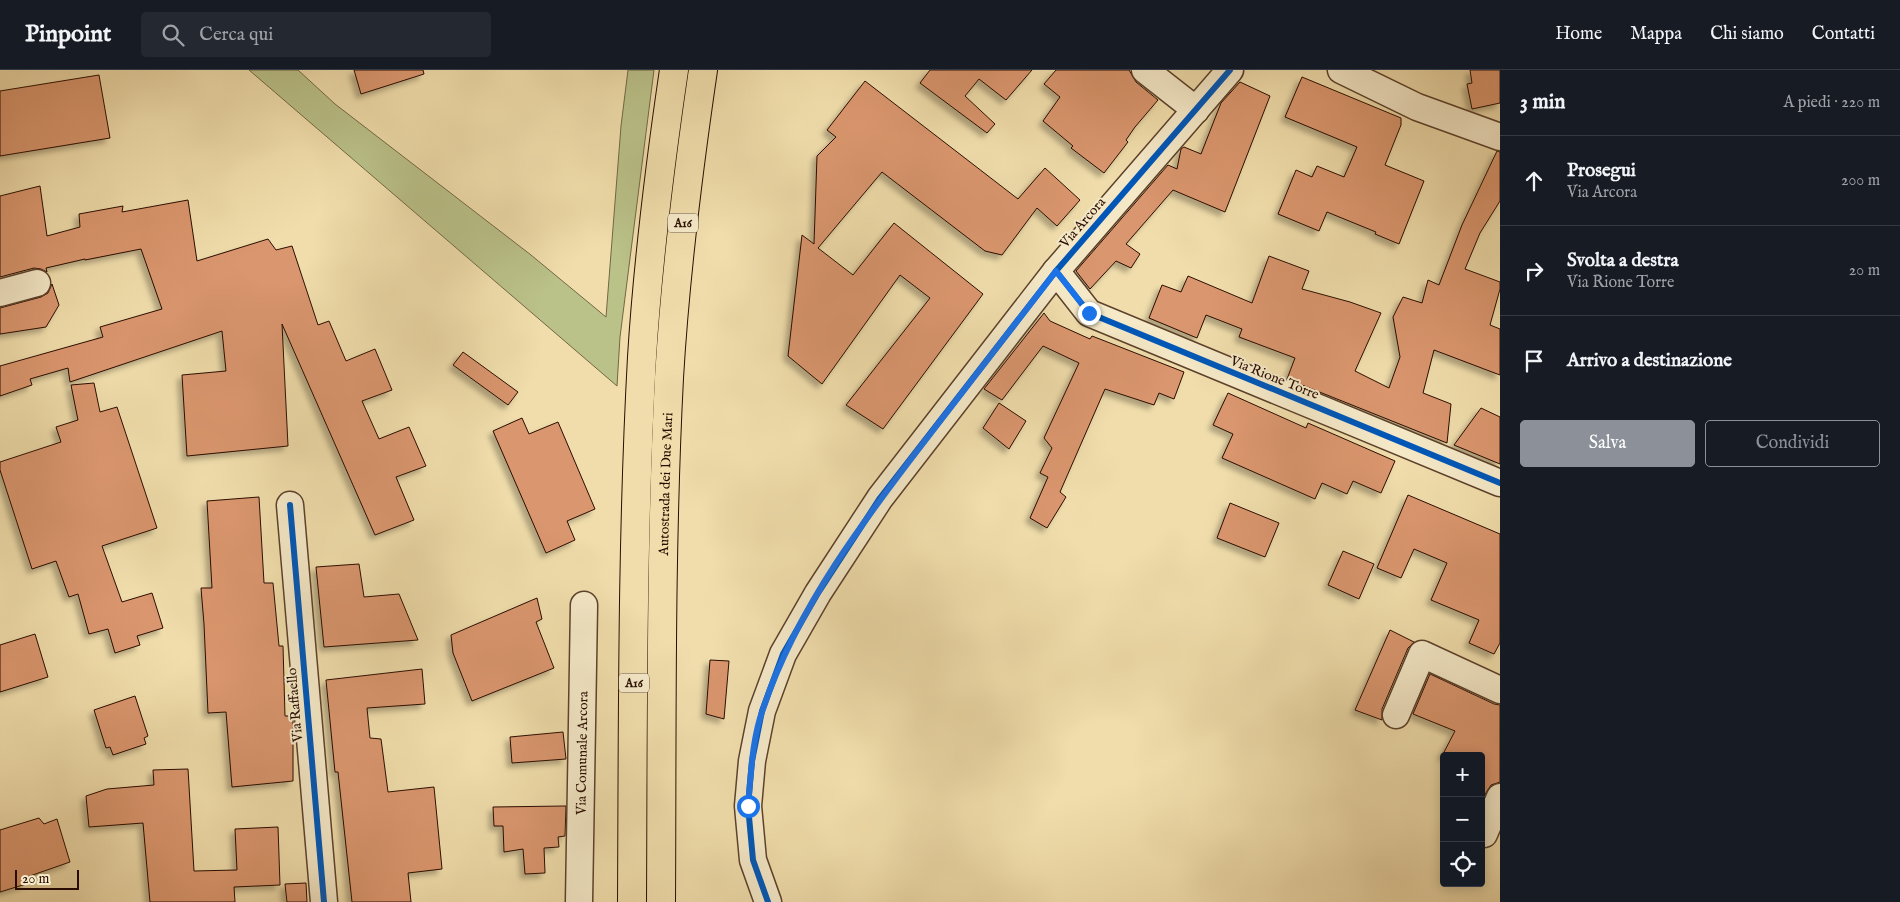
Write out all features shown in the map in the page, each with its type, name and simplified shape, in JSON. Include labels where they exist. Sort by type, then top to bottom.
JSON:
[{"type":"highway","name":"Autostrada dei Due Mari","points":[[632,902],[637,464],[642,356],[650,254],[674,70]]},
{"type":"highway","name":"Autostrada dei Due Mari","points":[[661,902],[665,484],[669,376],[679,258],[692,142],[703,70]]},
{"type":"street","points":[[1145,70],[1196,110]]},
{"type":"street","name":"Via Arcora","points":[[768,902],[753,860],[748,806],[752,760],[762,711],[783,654],[818,593],[875,505],[1056,271],[1230,70]]},
{"type":"street","points":[[1341,70],[1417,107],[1500,137]]},
{"type":"street","name":"Via Rione Torre","points":[[1056,271],[1089,313],[1500,483]]},
{"type":"street","points":[[0,294],[37,283]]},
{"type":"street","name":"Via Raffaello","points":[[290,505],[324,902]]},
{"type":"street","name":"Via Comunale Arcora","points":[[579,902],[584,605]]},
{"type":"street","points":[[1396,715],[1422,654],[1500,690]]},
{"type":"street","points":[[1485,832],[1500,797]]},
{"type":"green space","points":[[249,70],[298,70],[335,104],[531,255],[606,317],[621,126],[628,70],[654,70],[620,337],[617,386]]},
{"type":"building","points":[[354,70],[423,70],[424,74],[361,94]]},
{"type":"building","points":[[930,70],[1032,70],[1006,100],[979,79],[965,96],[995,124],[987,133],[920,83]]},
{"type":"building","points":[[1056,70],[1129,70],[1136,82],[1158,100],[1135,127],[1126,140],[1128,142],[1104,173],[1071,148],[1073,146],[1043,121],[1060,97],[1044,84]]},
{"type":"building","points":[[1470,70],[1500,70],[1500,103],[1472,109],[1467,84],[1472,83]]},
{"type":"building","points":[[99,75],[110,138],[0,156],[0,91]]},
{"type":"building","points":[[1302,77],[1401,118],[1401,125],[1385,165],[1424,181],[1399,244],[1375,234],[1376,232],[1327,212],[1319,231],[1278,214],[1296,170],[1312,177],[1317,166],[1344,177],[1357,147],[1285,117]]},
{"type":"building","points":[[865,81],[1018,199],[1045,168],[1080,200],[1057,226],[1037,208],[1002,255],[985,251],[882,172],[818,248],[853,275],[894,223],[983,294],[883,429],[846,405],[930,298],[900,275],[822,384],[788,356],[802,235],[814,244],[817,156],[836,137],[827,130]]},
{"type":"building","points":[[1240,82],[1270,96],[1225,212],[1173,190],[1126,244],[1140,254],[1131,268],[1116,261],[1090,289],[1076,271],[1168,165],[1177,169],[1181,149],[1184,147],[1201,154],[1221,103]]},
{"type":"building","points":[[1497,151],[1500,152],[1500,201],[1480,233],[1465,269],[1500,282],[1500,289],[1490,325],[1500,329],[1500,375],[1434,350],[1423,393],[1451,404],[1447,443],[1287,379],[1295,358],[1239,337],[1242,329],[1206,315],[1197,338],[1149,318],[1162,285],[1181,292],[1188,276],[1252,303],[1269,256],[1309,271],[1302,289],[1350,302],[1381,313],[1355,371],[1389,388],[1400,357],[1393,317],[1403,297],[1422,303],[1428,280],[1439,285],[1462,225]]},
{"type":"building","points":[[40,186],[47,236],[80,227],[79,214],[123,206],[122,212],[188,200],[197,261],[268,239],[276,250],[292,246],[318,325],[329,321],[346,361],[375,349],[392,390],[362,401],[379,439],[409,427],[426,466],[396,477],[414,520],[375,535],[282,324],[288,446],[187,456],[182,375],[226,371],[222,331],[70,382],[68,368],[30,379],[32,385],[0,396],[0,366],[103,337],[100,327],[162,309],[141,249],[46,268],[47,272],[34,268],[0,277],[0,196]]},
{"type":"building","points":[[52,284],[59,305],[46,327],[0,334],[0,308],[41,297],[48,293]]},
{"type":"building","points":[[1044,313],[1050,321],[1090,339],[1092,336],[1184,372],[1174,399],[1159,393],[1154,405],[1105,389],[1060,492],[1066,497],[1047,528],[1030,518],[1048,477],[1040,473],[1052,448],[1044,438],[1079,363],[1043,346],[1002,400],[984,389]]},
{"type":"building","points":[[463,352],[518,392],[508,405],[453,365]]},
{"type":"building","points":[[94,383],[100,412],[117,407],[157,528],[102,546],[122,602],[152,593],[163,628],[137,636],[140,645],[115,653],[108,629],[89,634],[78,594],[69,597],[56,561],[32,569],[0,470],[0,462],[61,442],[56,427],[78,420],[71,385]]},
{"type":"building","points":[[1228,393],[1306,428],[1308,423],[1395,461],[1381,493],[1353,481],[1347,494],[1322,483],[1315,499],[1222,458],[1233,434],[1213,425]]},
{"type":"building","points":[[999,403],[1026,421],[1009,449],[983,428]]},
{"type":"building","points":[[1481,408],[1500,417],[1500,464],[1454,445]]},
{"type":"building","points":[[522,418],[529,434],[558,422],[595,509],[567,521],[575,540],[546,553],[493,431]]},
{"type":"building","points":[[1408,495],[1500,534],[1500,643],[1494,654],[1469,643],[1479,620],[1431,600],[1447,563],[1414,549],[1401,578],[1377,568]]},
{"type":"building","points":[[259,497],[264,583],[273,583],[279,646],[283,646],[285,716],[293,716],[293,781],[232,787],[226,712],[208,713],[201,588],[212,588],[207,501]]},
{"type":"building","points":[[1230,503],[1279,523],[1265,557],[1217,538]]},
{"type":"building","points":[[1343,551],[1374,564],[1359,599],[1328,585]]},
{"type":"building","points":[[359,564],[364,597],[399,594],[418,640],[324,647],[316,567]]},
{"type":"building","points":[[537,598],[542,619],[536,622],[554,668],[472,701],[453,653],[451,635]]},
{"type":"building","points":[[1390,630],[1414,642],[1408,648],[1382,709],[1382,720],[1355,710]]},
{"type":"building","points":[[35,634],[48,677],[0,692],[0,645]]},
{"type":"building","points":[[710,660],[729,661],[724,719],[706,714]]},
{"type":"building","points":[[422,669],[425,704],[367,708],[370,738],[381,739],[388,792],[434,787],[442,869],[408,873],[411,902],[352,902],[338,772],[335,772],[326,680]]},
{"type":"building","points":[[1430,674],[1494,704],[1500,705],[1500,782],[1491,785],[1485,794],[1485,752],[1444,752],[1455,731],[1413,714]]},
{"type":"building","points":[[135,696],[148,736],[144,738],[146,744],[113,755],[110,747],[106,748],[94,710]]},
{"type":"building","points":[[563,732],[566,759],[512,763],[510,737]]},
{"type":"building","points":[[188,769],[194,871],[237,870],[235,829],[278,827],[280,885],[234,887],[235,902],[150,902],[143,823],[89,827],[86,796],[107,789],[154,785],[153,770]]},
{"type":"building","points":[[566,806],[565,836],[558,837],[559,847],[544,848],[545,873],[525,874],[523,849],[504,852],[503,826],[494,826],[493,807]]},
{"type":"building","points":[[39,818],[44,824],[57,819],[70,862],[24,878],[26,884],[0,892],[0,830]]},
{"type":"building","points":[[306,883],[307,902],[287,902],[285,884]]},
{"type":"cycle path","points":[[768,902],[753,860],[748,806],[752,761],[762,711],[783,654],[818,593],[880,498],[1056,271],[1230,70]]},
{"type":"cycle path","points":[[1056,271],[1089,313],[1500,483]]},
{"type":"cycle path","points":[[290,505],[324,902]]},
{"type":"route","points":[[748,806],[752,760],[762,711],[783,654],[818,593],[875,505],[1056,271],[1089,313]]}]
